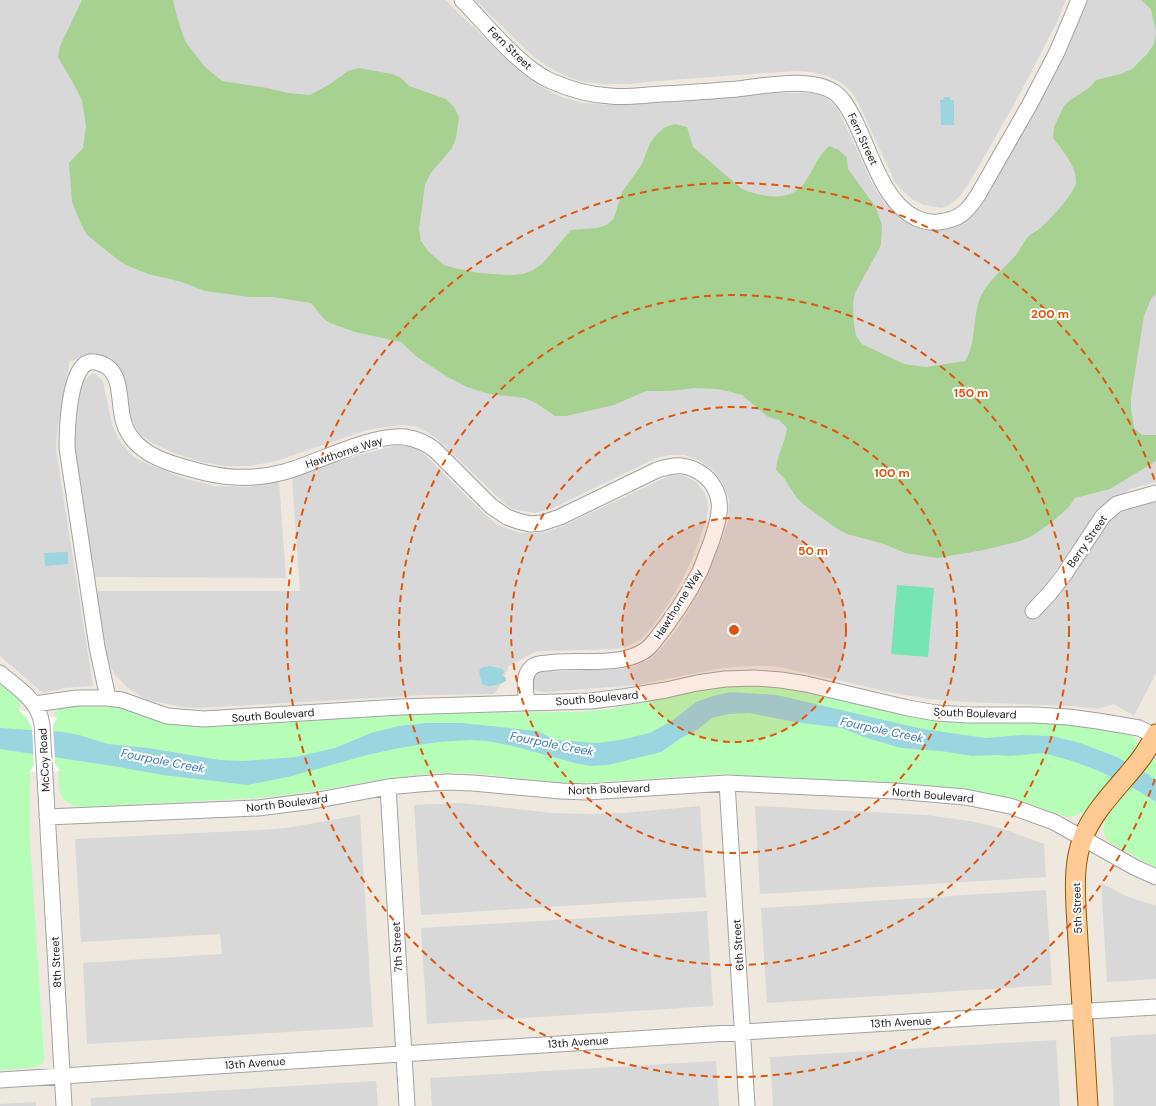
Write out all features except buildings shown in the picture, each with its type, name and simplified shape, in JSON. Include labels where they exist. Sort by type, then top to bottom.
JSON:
[{"type":"main road","name":"5th Street","points":[[1088,1106],[1075,885],[1076,863],[1083,838],[1091,822],[1155,738]]},
{"type":"street","name":"Fern Street","points":[[462,0],[502,42],[536,73],[550,81],[577,91],[611,97],[705,92],[792,83],[815,85],[834,92],[846,104],[858,126],[882,179],[896,203],[908,214],[921,220],[935,223],[950,220],[964,214],[978,195],[1030,104],[1080,0]]},
{"type":"street","name":"Hawthorne Way","points":[[108,698],[95,639],[67,448],[67,424],[75,379],[86,363],[93,361],[101,363],[114,373],[118,382],[124,423],[136,443],[146,451],[158,457],[186,467],[226,477],[246,478],[283,472],[372,442],[390,437],[404,437],[416,439],[426,443],[435,450],[491,506],[507,517],[530,524],[542,523],[560,517],[666,467],[675,465],[686,466],[709,479],[715,489],[719,502],[719,513],[716,527],[700,570],[667,624],[650,646],[642,653],[629,658],[537,664],[530,668],[526,675],[525,681],[527,703]]},
{"type":"street","name":"Berry Street","points":[[1033,611],[1064,575],[1103,516],[1117,504],[1156,493]]},
{"type":"street","points":[[0,673],[30,698],[37,709]]},
{"type":"street","name":"South Boulevard","points":[[37,709],[77,698],[108,698],[122,700],[167,716],[204,719],[400,707],[590,701],[623,698],[725,679],[755,678],[806,684],[908,708],[936,713],[968,715],[1035,715],[1068,717],[1106,722],[1139,728],[1155,738]]},
{"type":"street","name":"McCoy Road","points":[[37,709],[42,725],[47,817]]},
{"type":"street","name":"North Boulevard","points":[[47,817],[258,808],[313,801],[388,787],[419,784],[474,783],[539,790],[587,792],[727,783],[895,791],[965,797],[988,801],[1021,810],[1054,822],[1134,867],[1156,876]]},
{"type":"street","name":"6th Street","points":[[727,783],[748,1106]]},
{"type":"street","name":"7th Street","points":[[388,787],[406,1106]]},
{"type":"street","name":"8th Street","points":[[47,817],[64,1106]]},
{"type":"street","name":"13th Avenue","points":[[0,1080],[403,1053],[1156,1007]]},
{"type":"shaded area","points":[[0,0],[445,0],[519,71],[540,86],[561,97],[584,103],[610,105],[777,93],[817,93],[828,99],[837,107],[871,181],[886,204],[898,214],[953,226],[1057,68],[1088,0],[1156,0],[1156,482],[1130,489],[1107,507],[1069,552],[1028,608],[1035,620],[1081,563],[1112,514],[1156,496],[1156,673],[1134,716],[1114,704],[1097,709],[1071,706],[930,699],[893,693],[773,666],[722,668],[636,685],[546,692],[537,691],[534,689],[533,682],[535,676],[540,672],[620,669],[635,666],[658,652],[678,628],[704,583],[728,522],[729,499],[722,482],[713,470],[700,461],[685,455],[669,455],[656,458],[551,509],[535,513],[513,509],[503,502],[438,440],[427,432],[416,427],[403,425],[367,430],[273,462],[248,466],[224,466],[202,462],[174,453],[152,443],[139,434],[132,420],[122,377],[113,359],[95,353],[73,361],[70,360],[57,432],[56,450],[93,686],[65,688],[43,693],[0,656]]},
{"type":"shaded area","points":[[475,0],[1066,0],[1056,24],[1016,101],[968,185],[959,197],[949,205],[942,208],[924,205],[913,200],[895,182],[858,102],[851,91],[840,82],[828,76],[811,72],[796,71],[630,84],[584,82],[568,77],[550,68],[534,57]]},
{"type":"shaded area","points":[[93,373],[96,374],[103,382],[112,424],[116,434],[129,453],[138,459],[183,478],[214,486],[249,487],[279,481],[286,578],[92,577],[75,464],[74,431],[82,382]]},
{"type":"shaded area","points":[[394,446],[415,448],[423,453],[496,524],[520,533],[546,532],[563,526],[671,475],[682,475],[697,483],[707,499],[707,519],[692,560],[681,582],[654,625],[640,640],[625,647],[615,649],[535,652],[509,666],[497,691],[493,694],[426,695],[197,708],[183,707],[147,700],[128,688],[115,675],[105,656],[94,591],[300,591],[292,477],[355,456]]},
{"type":"shaded area","points":[[458,803],[552,813],[585,814],[623,813],[700,806],[706,897],[421,915],[414,805]]},
{"type":"shaded area","points":[[755,806],[926,815],[988,825],[1044,844],[1046,877],[760,894]]},
{"type":"shaded area","points":[[360,815],[373,1027],[87,1044],[83,963],[222,954],[220,934],[81,942],[75,839],[286,828]]},
{"type":"shaded area","points":[[1101,883],[1126,896],[1156,906],[1156,979],[1107,982]]},
{"type":"shaded area","points":[[1046,890],[1052,985],[767,1003],[761,908]]},
{"type":"shaded area","points":[[707,911],[713,1006],[427,1024],[421,928]]},
{"type":"shaded area","points":[[1156,1034],[1156,1106],[1114,1106],[1110,1037]]},
{"type":"shaded area","points":[[1056,1040],[1060,1106],[773,1106],[770,1057]]},
{"type":"shaded area","points":[[716,1061],[719,1106],[432,1106],[430,1078]]},
{"type":"shaded area","points":[[376,1081],[378,1106],[91,1106],[91,1098]]},
{"type":"shaded area","points":[[36,1102],[36,1106],[0,1106],[0,1104]]},
{"type":"green space","points":[[82,0],[173,0],[185,41],[205,67],[222,81],[288,93],[310,95],[330,84],[348,71],[359,68],[392,74],[401,78],[409,86],[446,99],[454,107],[459,117],[456,138],[452,148],[430,174],[425,185],[419,229],[421,241],[428,251],[444,265],[479,273],[512,275],[523,274],[542,264],[571,230],[597,228],[607,225],[614,218],[622,192],[642,164],[650,143],[665,127],[675,124],[687,127],[693,147],[742,189],[767,196],[784,196],[799,189],[805,182],[821,154],[829,146],[839,150],[847,158],[848,169],[875,206],[882,226],[881,244],[879,249],[855,293],[853,304],[856,336],[862,344],[904,364],[926,367],[965,361],[972,343],[980,297],[985,289],[1016,255],[1028,237],[1038,230],[1060,208],[1074,188],[1076,177],[1072,164],[1053,138],[1054,127],[1064,106],[1089,88],[1096,80],[1121,74],[1132,69],[1147,54],[1154,44],[1156,32],[1156,294],[1151,299],[1144,316],[1131,397],[1131,408],[1134,428],[1142,435],[1156,435],[1156,461],[1110,489],[1075,498],[1069,507],[1052,522],[1032,536],[1020,541],[984,550],[937,558],[905,553],[884,544],[847,534],[836,528],[803,504],[796,497],[784,478],[776,470],[787,428],[779,420],[768,417],[742,395],[718,389],[695,388],[669,391],[646,391],[614,405],[566,416],[555,416],[536,403],[525,398],[489,394],[467,387],[446,376],[417,357],[401,342],[355,332],[330,323],[324,319],[311,303],[273,297],[250,297],[205,291],[182,282],[148,274],[126,265],[87,235],[72,202],[69,163],[83,148],[86,126],[82,101],[58,57],[60,46]]},
{"type":"green space","points":[[1141,0],[1156,0],[1156,32],[1151,9]]},
{"type":"green space","points":[[897,585],[934,588],[928,657],[891,654]]},
{"type":"green space","points":[[0,682],[21,700],[19,710],[26,717],[32,727],[34,765],[30,772],[30,840],[44,1060],[42,1064],[37,1067],[0,1070]]},
{"type":"green space","points":[[755,684],[1114,731],[1133,736],[1138,746],[1084,811],[1074,816],[1067,817],[1012,798],[961,788],[722,774],[569,784],[491,775],[439,773],[384,779],[310,792],[257,798],[82,807],[68,803],[61,795],[59,771],[55,764],[53,725],[57,718],[54,713],[62,707],[94,705],[113,707],[165,722],[421,713],[579,712],[611,709],[727,685]]},
{"type":"green space","points":[[1156,760],[1156,867],[1109,842],[1105,837],[1103,830],[1106,819],[1117,802],[1150,762]]},
{"type":"water","points":[[944,97],[950,97],[950,100],[954,100],[954,125],[941,125],[940,100],[943,100]]},
{"type":"water","points":[[68,552],[68,564],[45,566],[44,553]]},
{"type":"water","points":[[490,666],[503,669],[504,672],[502,675],[506,678],[506,681],[492,686],[482,684],[479,671],[483,667]]},
{"type":"water","name":"Fourpole Creek","points":[[730,692],[777,695],[918,728],[957,734],[986,738],[1021,735],[1052,736],[1080,743],[1117,757],[1156,780],[1156,802],[1137,790],[1099,771],[1044,753],[1011,756],[972,756],[941,751],[901,748],[864,737],[842,728],[795,722],[749,713],[728,714],[712,718],[697,730],[681,738],[661,752],[608,765],[591,766],[513,746],[487,741],[470,740],[438,742],[399,748],[367,755],[292,776],[248,785],[163,775],[0,749],[0,728],[63,732],[79,735],[108,744],[148,748],[220,760],[243,761],[296,757],[335,748],[371,733],[399,726],[427,723],[461,723],[538,731],[555,740],[597,743],[620,740],[650,733],[673,720],[696,702]]},
{"type":"pier","points":[[19,710],[57,718],[53,725],[55,764],[60,771],[30,772],[34,765],[32,727],[26,717]]}]
